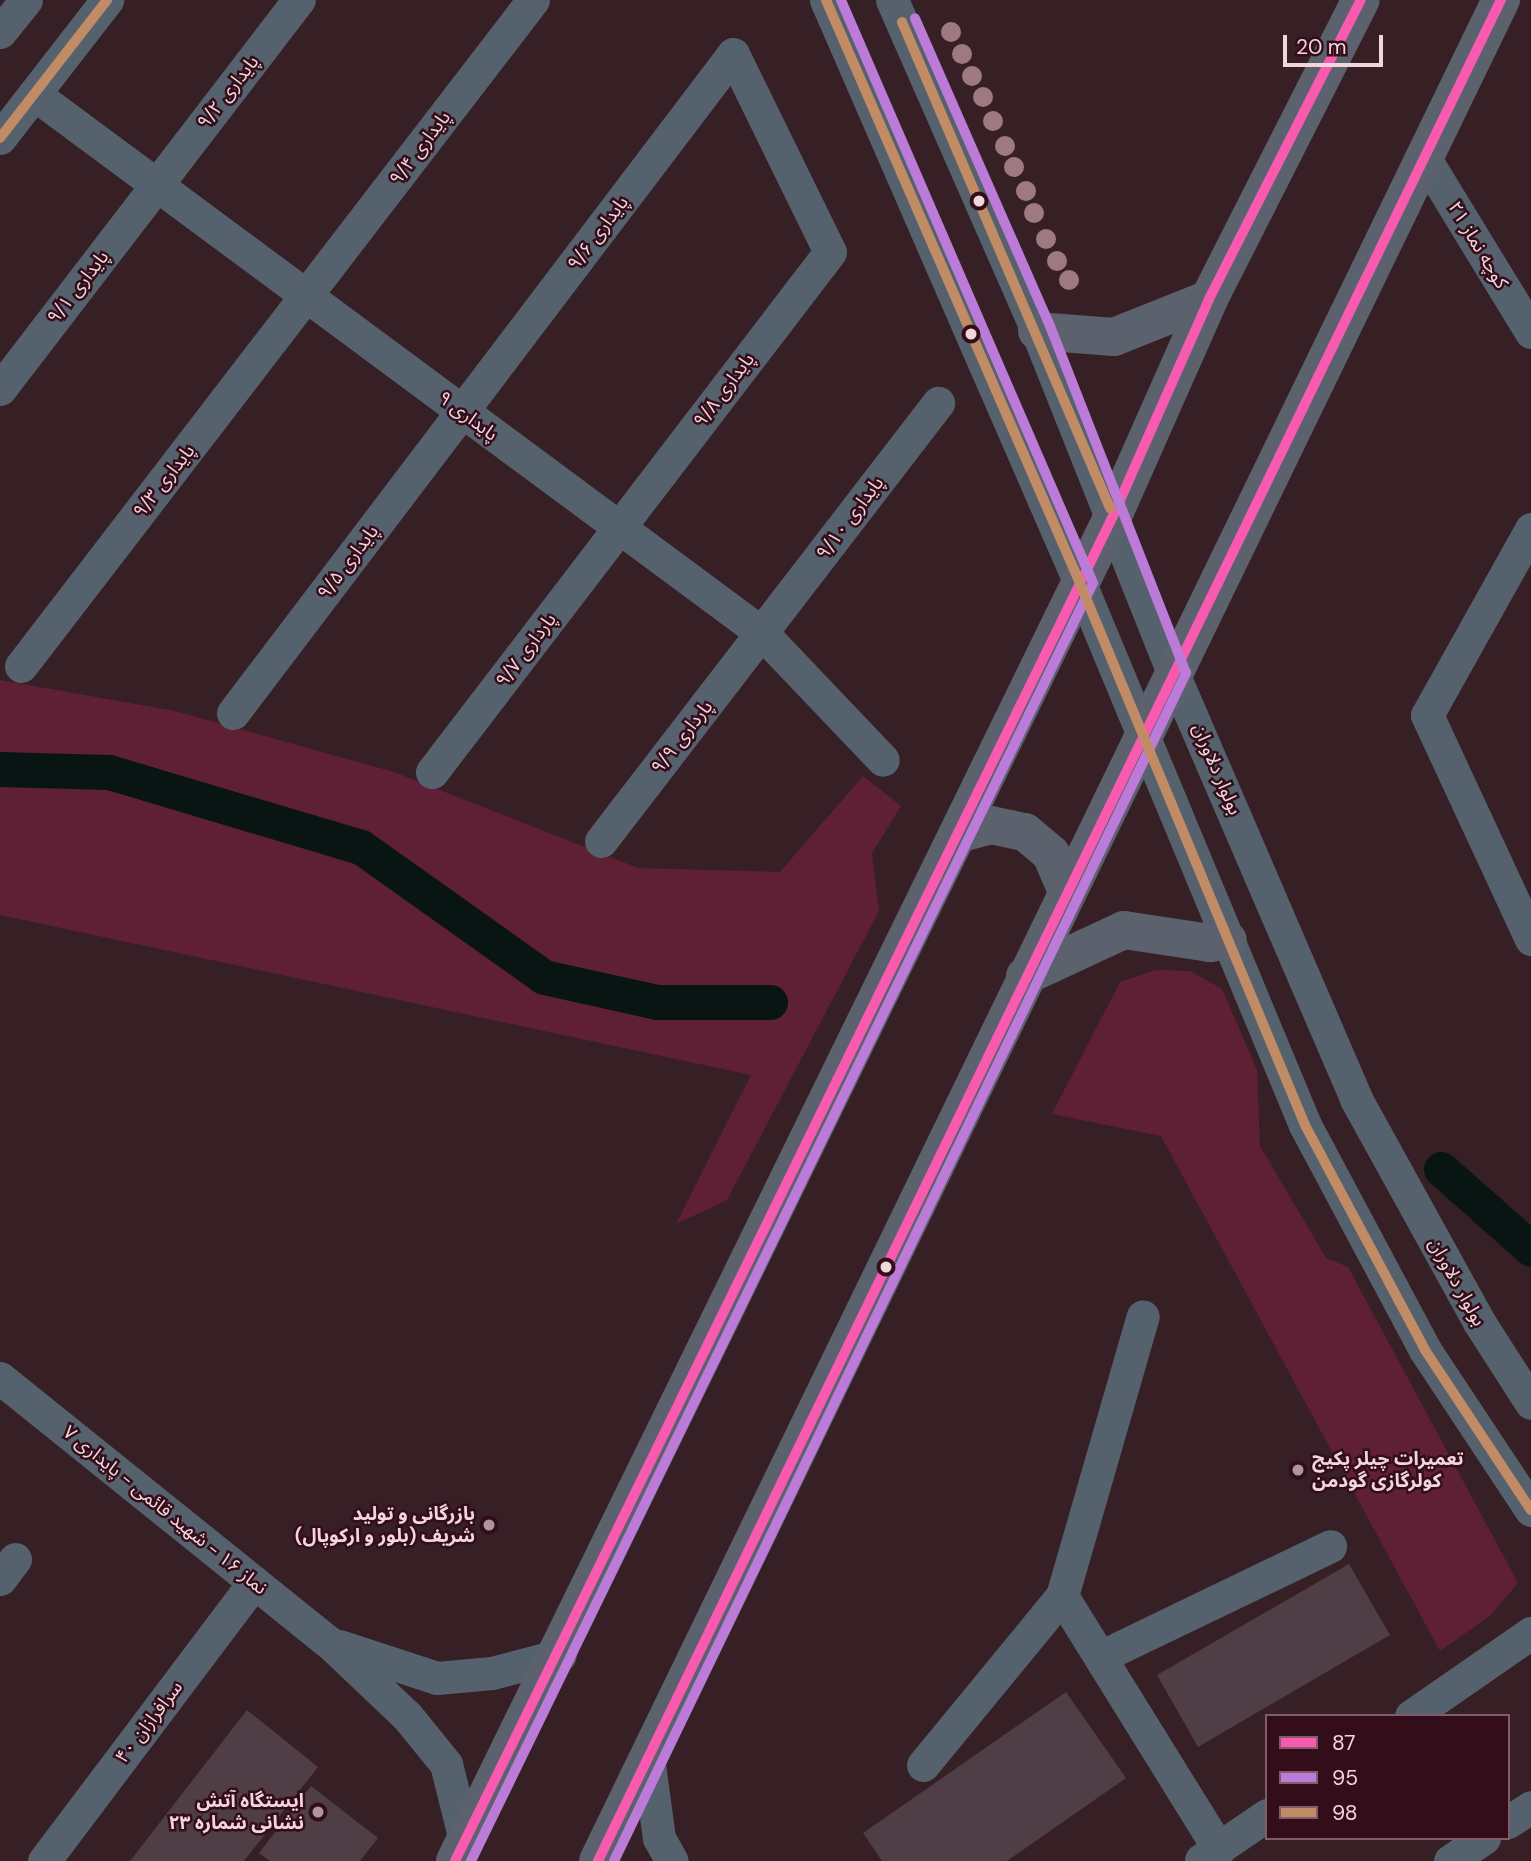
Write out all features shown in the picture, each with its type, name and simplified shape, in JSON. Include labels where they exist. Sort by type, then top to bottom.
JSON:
[{"type":"main road","points":[[460,1850],[560,1655],[1079,581],[1113,516],[1209,299],[1361,0]]},
{"type":"main road","points":[[598,1861],[1025,976],[1065,887],[1501,0]]},
{"type":"main road","points":[[1037,331],[1114,337],[1209,299]]},
{"type":"main road","points":[[958,834],[991,825],[1025,832],[1051,854],[1065,887]]},
{"type":"main road","points":[[1025,976],[1124,930],[1210,943],[1228,940]]},
{"type":"street","points":[[0,32],[26,0]]},
{"type":"street","points":[[0,138],[107,0]]},
{"type":"street","name":"پایداری ۹/۲","points":[[157,185],[299,0]]},
{"type":"street","name":"پایداری ۹/۴","points":[[306,296],[533,0]]},
{"type":"street","points":[[826,0],[1079,581],[1305,1125],[1406,1315],[1531,1510]]},
{"type":"street","name":"بولوار دلاوران","points":[[892,0],[1037,331],[1113,516],[1172,671],[1356,1099],[1479,1322],[1531,1403]]},
{"type":"street","name":"پایداری ۹/۸","points":[[619,527],[830,252],[733,54]]},
{"type":"street","name":"پایداری ۹/۶","points":[[462,411],[733,54]]},
{"type":"street","name":"پایداری ۹","points":[[34,94],[762,633],[883,760]]},
{"type":"street","name":"کوچه نماز ۲۱","points":[[1424,157],[1531,332]]},
{"type":"street","name":"پایداری ۹/۱","points":[[0,389],[157,185]]},
{"type":"street","name":"پایداری ۹/۳","points":[[21,666],[306,296]]},
{"type":"street","name":"پایداری ۹/۱۰","points":[[762,633],[938,403]]},
{"type":"street","name":"پایداری ۹/۵","points":[[233,713],[462,411]]},
{"type":"street","name":"پارداری ۹/۷","points":[[432,772],[619,527]]},
{"type":"street","points":[[1531,530],[1427,715],[1531,939]]},
{"type":"street","name":"پارداری ۹/۹","points":[[601,841],[762,633]]},
{"type":"street","points":[[923,1765],[1062,1596],[1143,1316]]},
{"type":"street","name":"نماز ۱۶ - شهید قائمی - پایداری ۷","points":[[0,1378],[330,1643]]},
{"type":"street","points":[[1104,1655],[1330,1546]]},
{"type":"street","name":"سرافرازان ۴۰","points":[[44,1861],[254,1582]]},
{"type":"street","points":[[1062,1596],[1104,1655],[1209,1855],[1265,1816]]},
{"type":"street","points":[[1414,1714],[1531,1633]]},
{"type":"street","points":[[330,1643],[437,1678],[492,1673],[560,1655]]},
{"type":"street","points":[[330,1643],[446,1764],[460,1850]]},
{"type":"street","points":[[648,1757],[659,1838],[672,1861]]},
{"type":"street","points":[[1510,1821],[1531,1807]]},
{"type":"street","points":[[1450,1861],[1481,1840]]},
{"type":"shaded area","points":[[0,680],[175,711],[394,772],[638,868],[780,872],[863,776],[901,806],[872,853],[879,911],[727,1200],[676,1224],[751,1075],[0,915]]},
{"type":"shaded area","points":[[1156,970],[1190,971],[1222,989],[1257,1070],[1260,1146],[1326,1258],[1348,1267],[1518,1583],[1491,1615],[1440,1651],[1161,1136],[1052,1114],[1120,982]]},
{"type":"building","points":[[1349,1564],[1390,1635],[1198,1747],[1157,1675]]},
{"type":"building","points":[[1066,1692],[1126,1778],[1007,1861],[882,1861],[863,1833]]},
{"type":"building","points":[[247,1710],[318,1767],[244,1861],[130,1861]]},
{"type":"building","name":"ایستگاه آتش نشانی شماره ۲۳","points":[[311,1786],[378,1838],[360,1861],[270,1861],[259,1853]]},
{"type":"waterway","points":[[0,769],[109,772],[361,847],[544,977],[657,1002],[770,1002]]},
{"type":"waterway","points":[[1441,1169],[1531,1249]]},
{"type":"transit line","name":"98","points":[[0,138],[107,0]]},
{"type":"transit line","name":"98","points":[[826,0],[1079,581],[1305,1125],[1425,1350],[1531,1510]]},
{"type":"transit line","name":"95","points":[[471,1861],[1093,583],[841,0]]},
{"type":"transit line","name":"87","points":[[455,1861],[1113,516],[1209,299],[1361,0]]},
{"type":"transit line","name":"87","points":[[598,1861],[1501,0]]},
{"type":"transit line","name":"95","points":[[614,1861],[1186,673],[1050,326],[915,18]]},
{"type":"transit line","name":"98","points":[[902,22],[1110,508]]},
{"type":"place","name":"تعمیرات چیلر پکیج کولرگازی گودمن","points":[[1298,1470]]},
{"type":"place","name":"بازرگانی و تولید شریف (بلور و ارکوپال)","points":[[489,1525]]},
{"type":"place","name":"ایستگاه آتش نشانی شماره ۲۳","points":[[318,1812]]}]
